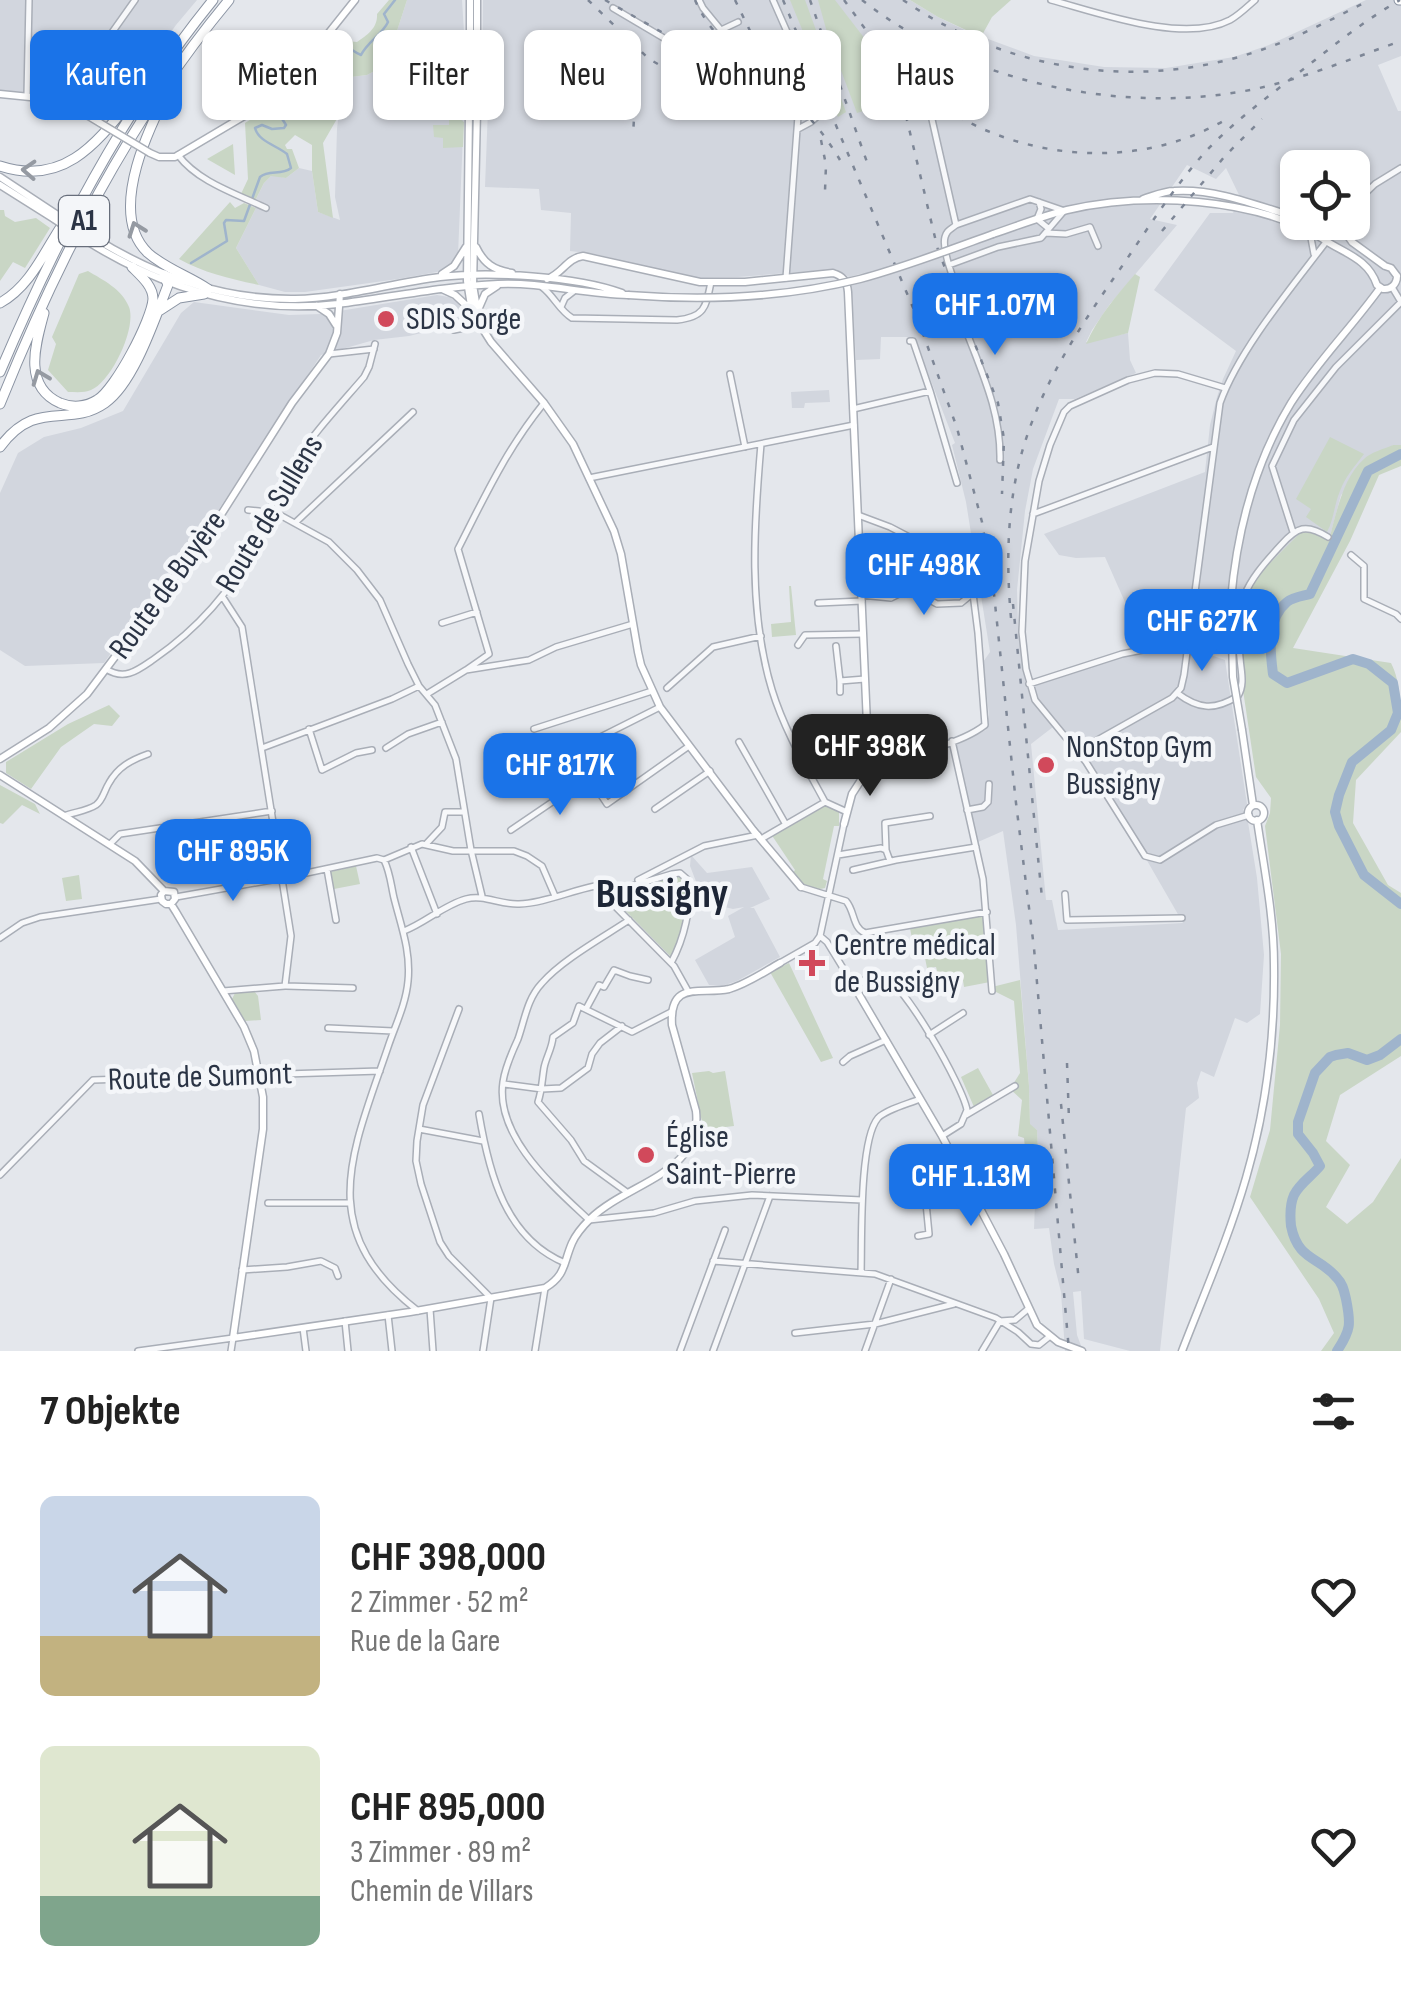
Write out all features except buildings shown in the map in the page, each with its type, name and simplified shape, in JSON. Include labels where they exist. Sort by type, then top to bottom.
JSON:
[{"type":"highway","name":"A1","points":[[182,40],[214,0]]},
{"type":"highway","name":"A1","points":[[0,404],[51,286],[121,154],[190,50],[229,0]]},
{"type":"highway","points":[[190,50],[142,154],[130,215],[135,233],[148,253],[206,292]]},
{"type":"highway","points":[[0,166],[27,172],[62,167],[92,145],[113,120]]},
{"type":"highway","name":"A1","points":[[0,372],[55,250],[128,120]]},
{"type":"highway","points":[[0,303],[24,283],[98,169]]},
{"type":"highway","points":[[51,286],[35,347],[36,375],[42,390],[56,401],[86,405],[101,398],[117,381],[152,304],[150,288],[132,267]]},
{"type":"highway","points":[[0,448],[16,429],[33,419],[87,412],[109,400],[128,376],[157,313],[166,279]]},
{"type":"highway","points":[[157,313],[178,298],[206,292]]},
{"type":"main road","points":[[95,120],[150,153],[163,158],[178,155],[271,100],[355,0]]},
{"type":"main road","points":[[474,0],[475,30]]},
{"type":"main road","points":[[472,30],[474,0]]},
{"type":"main road","points":[[0,94],[28,96]]},
{"type":"main road","points":[[469,120],[471,244],[493,268],[574,291],[734,298],[829,286],[886,272],[1065,210],[1128,202],[1225,204],[1280,221]]},
{"type":"main road","points":[[478,120],[470,286],[479,325],[573,444],[621,554],[641,665],[660,707],[801,887]]},
{"type":"main road","points":[[0,181],[132,267],[242,303],[316,305],[436,277],[470,275],[542,281],[583,256],[680,279],[711,282],[840,276],[846,281],[848,292],[868,735],[873,750]]},
{"type":"main road","points":[[1128,202],[1170,191],[1190,191],[1233,198],[1280,212]]},
{"type":"main road","points":[[91,240],[166,279]]},
{"type":"main road","points":[[1325,240],[1350,253],[1374,275],[1380,288],[1392,287],[1399,275],[1350,240]]},
{"type":"main road","points":[[1335,245],[1341,240]]},
{"type":"main road","points":[[436,277],[454,266],[471,244]]},
{"type":"main road","points":[[571,260],[568,273],[574,281]]},
{"type":"main road","points":[[1374,275],[1385,266]]},
{"type":"main road","points":[[206,292],[340,299],[438,288],[574,281],[628,295]]},
{"type":"main road","points":[[475,312],[485,294],[504,284]]},
{"type":"main road","points":[[438,288],[460,298],[475,312]]},
{"type":"main road","points":[[1254,805],[1233,677],[1231,600],[1242,524],[1278,427],[1314,371],[1380,288]]},
{"type":"main road","name":"Route de Buyère","points":[[106,669],[217,521],[292,403],[329,354],[338,328],[340,299]]},
{"type":"main road","points":[[316,305],[329,314],[338,328]]},
{"type":"main road","points":[[0,758],[60,720],[106,669]]},
{"type":"main road","points":[[873,750],[883,758],[878,764],[868,757],[873,750]]},
{"type":"main road","points":[[844,824],[856,786],[872,763]]},
{"type":"main road","points":[[0,775],[135,862],[155,878],[166,904],[173,901]]},
{"type":"main road","points":[[1254,805],[1263,811],[1257,820],[1248,815],[1254,805]]},
{"type":"main road","points":[[1182,1351],[1246,1178],[1269,1065],[1274,950],[1257,820]]},
{"type":"main road","points":[[163,895],[172,891],[173,901],[244,1028],[260,1074],[263,1129],[232,1338],[430,1309],[545,1288],[555,1282],[573,1240],[589,1220],[676,1164],[696,1138],[696,1110],[672,1024],[674,1003],[688,991],[734,988],[780,963]]},
{"type":"main road","points":[[854,986],[942,1136],[1037,1325],[1047,1339],[1082,1351]]},
{"type":"street","points":[[28,96],[29,0]]},
{"type":"street","points":[[114,30],[135,0]]},
{"type":"street","points":[[699,0],[722,30],[738,22]]},
{"type":"street","points":[[773,0],[821,113],[798,128]]},
{"type":"street","points":[[1051,0],[1187,30],[1227,22],[1255,0]]},
{"type":"street","points":[[612,8],[684,50],[770,90],[798,116],[786,278]]},
{"type":"street","points":[[932,120],[956,225]]},
{"type":"street","points":[[178,155],[188,167],[244,200],[266,208]]},
{"type":"street","points":[[1370,188],[1401,168]]},
{"type":"street","points":[[949,265],[998,246],[1041,238],[1065,210],[1030,200],[956,225],[945,239],[949,265],[974,330],[967,333],[995,408],[1000,460]]},
{"type":"street","points":[[1039,202],[1037,219],[1047,230],[1066,234],[1090,227],[1098,246]]},
{"type":"street","points":[[1312,240],[1315,250],[1312,262]]},
{"type":"street","points":[[1078,750],[1166,702],[1183,682],[1212,447],[1225,388],[1246,351],[1325,240]]},
{"type":"street","points":[[542,281],[568,316],[578,319],[689,319],[705,307],[711,282]]},
{"type":"street","points":[[1292,532],[1272,466],[1294,420],[1336,367],[1400,302],[1392,287]]},
{"type":"street","points":[[561,307],[574,291]]},
{"type":"street","points":[[454,330],[479,325]]},
{"type":"street","points":[[910,341],[913,340],[957,483]]},
{"type":"street","name":"Route de Sullens","points":[[106,669],[119,675],[134,672],[159,656],[196,625],[236,578],[277,490],[294,462],[364,377],[374,346],[329,354]]},
{"type":"street","points":[[730,374],[745,447]]},
{"type":"street","points":[[1225,388],[1178,374],[1144,374],[1076,401],[1064,412],[1053,434],[1024,561],[1022,632],[1035,700],[1078,750],[1145,856],[1160,860],[1216,825],[1248,815]]},
{"type":"street","points":[[853,409],[930,392]]},
{"type":"street","points":[[427,694],[489,654],[458,549],[500,464],[544,403]]},
{"type":"street","points":[[296,522],[413,412]]},
{"type":"street","points":[[589,478],[854,426]]},
{"type":"street","points":[[761,444],[756,592],[771,685],[786,726],[824,802],[846,812]]},
{"type":"street","points":[[1033,514],[1212,447]]},
{"type":"street","points":[[248,510],[296,522],[329,542],[380,600],[420,686],[435,704],[456,759],[482,896]]},
{"type":"street","points":[[858,515],[912,539],[954,547],[964,553],[969,562],[986,722],[980,730],[952,741],[883,758]]},
{"type":"street","points":[[1177,693],[1199,706],[1225,703],[1238,696],[1242,682],[1238,636],[1243,596],[1255,573],[1292,532],[1311,529],[1328,537]]},
{"type":"street","points":[[1351,555],[1364,566],[1364,599],[1401,620]]},
{"type":"street","points":[[818,602],[892,598],[915,592],[938,604],[961,602],[972,594]]},
{"type":"street","points":[[222,596],[242,626],[262,748],[291,936],[285,986]]},
{"type":"street","points":[[442,623],[478,612]]},
{"type":"street","points":[[466,670],[529,660],[633,624]]},
{"type":"street","points":[[798,644],[805,635],[863,634]]},
{"type":"street","points":[[666,688],[712,647],[761,636]]},
{"type":"street","points":[[1029,684],[1122,654],[1189,641]]},
{"type":"street","points":[[836,646],[840,692]]},
{"type":"street","points":[[840,681],[865,679]]},
{"type":"street","points":[[262,748],[420,686]]},
{"type":"street","points":[[534,729],[652,691]]},
{"type":"street","points":[[530,772],[660,707]]},
{"type":"street","points":[[386,748],[408,734],[442,722]]},
{"type":"street","points":[[310,729],[322,770],[356,753],[372,750]]},
{"type":"street","points":[[952,741],[987,912],[992,991]]},
{"type":"street","points":[[739,742],[785,823]]},
{"type":"street","points":[[510,830],[589,777],[607,804],[690,746]]},
{"type":"street","points":[[64,816],[100,802],[123,765],[148,754]]},
{"type":"street","points":[[654,809],[710,770]]},
{"type":"street","points":[[968,810],[988,802],[989,784]]},
{"type":"street","points":[[638,880],[704,846],[760,837],[824,802]]},
{"type":"street","points":[[110,844],[122,834],[272,811]]},
{"type":"street","points":[[428,843],[442,827],[446,812],[464,812]]},
{"type":"street","points":[[890,862],[885,823],[930,816]]},
{"type":"street","points":[[780,963],[815,943],[820,936],[844,824]]},
{"type":"street","points":[[173,901],[191,892],[377,858],[384,860],[428,843],[453,850],[514,850],[542,866],[555,896]]},
{"type":"street","points":[[411,847],[437,914]]},
{"type":"street","points":[[853,870],[976,847]]},
{"type":"street","points":[[838,855],[886,850]]},
{"type":"street","points":[[384,860],[404,931],[408,983],[355,1150],[351,1220],[366,1258],[390,1287],[418,1311]]},
{"type":"street","points":[[327,868],[336,920]]},
{"type":"street","points":[[404,931],[461,900],[482,896],[517,904],[598,889],[621,889],[680,873],[688,880],[690,895],[686,923],[671,963]]},
{"type":"street","points":[[801,887],[846,900],[857,927],[866,933],[987,912]]},
{"type":"street","points":[[598,889],[671,963],[688,991]]},
{"type":"street","points":[[1065,894],[1067,920],[1182,918]]},
{"type":"street","points":[[0,938],[22,923],[40,918],[163,895]]},
{"type":"street","points":[[628,920],[538,986],[528,1004],[502,1084],[506,1114],[522,1148],[547,1179],[589,1220],[654,1214],[704,1200],[752,1195],[862,1200]]},
{"type":"street","points":[[820,936],[828,942],[854,986],[880,975],[890,979],[904,995],[965,1100],[966,1115]]},
{"type":"street","points":[[586,1009],[614,970],[648,980]]},
{"type":"street","points":[[223,991],[285,986],[353,988]]},
{"type":"street","points":[[628,1193],[578,1154],[538,1102],[544,1064],[552,1050],[552,1037],[573,1023],[580,1006],[632,1032],[671,1012]]},
{"type":"street","points":[[460,1009],[423,1105],[416,1162],[440,1242],[491,1298],[482,1351]]},
{"type":"street","points":[[930,1034],[963,1013]]},
{"type":"street","points":[[502,1084],[561,1088],[588,1068],[600,1042],[622,1026]]},
{"type":"street","points":[[328,1028],[393,1031]]},
{"type":"street","points":[[842,1062],[886,1040]]},
{"type":"street","name":"Route de Sumont","points":[[0,1175],[93,1080],[380,1071]]},
{"type":"street","points":[[942,1136],[957,1128],[966,1115],[1016,1086]]},
{"type":"street","points":[[861,1273],[862,1200],[870,1134],[877,1119],[920,1099]]},
{"type":"street","points":[[479,1114],[483,1141],[510,1218],[547,1254],[565,1263]]},
{"type":"street","points":[[419,1129],[483,1141]]},
{"type":"street","points":[[918,1236],[929,1234],[926,1202],[971,1190]]},
{"type":"street","points":[[714,1351],[770,1196]]},
{"type":"street","points":[[268,1203],[350,1203]]},
{"type":"street","points":[[680,1351],[724,1230]]},
{"type":"street","points":[[713,1260],[891,1279],[1000,1321],[1043,1351],[1047,1339]]},
{"type":"street","points":[[242,1270],[321,1261],[335,1268],[338,1276]]},
{"type":"street","points":[[865,1351],[891,1279]]},
{"type":"street","points":[[535,1351],[545,1288]]},
{"type":"street","points":[[794,1333],[875,1324],[957,1304]]},
{"type":"street","points":[[430,1309],[433,1351]]},
{"type":"street","points":[[1000,1321],[1015,1320],[1028,1309]]},
{"type":"street","points":[[388,1315],[392,1351]]},
{"type":"street","points":[[1015,1320],[1018,1332]]},
{"type":"street","points":[[982,1351],[1000,1321]]},
{"type":"street","points":[[345,1322],[348,1351]]},
{"type":"street","points":[[303,1328],[306,1351]]},
{"type":"street","points":[[138,1351],[232,1338],[231,1351]]},
{"type":"street","points":[[1034,1344],[1047,1339]]},
{"type":"shaded area","points":[[0,0],[197,0],[172,30],[30,30],[30,93],[0,90]]},
{"type":"shaded area","points":[[407,0],[462,0],[464,30],[397,30]]},
{"type":"shaded area","points":[[483,0],[910,0],[965,30],[861,30],[861,120],[989,120],[989,39],[1034,56],[1104,67],[1166,68],[1234,57],[1366,0],[1401,0],[1401,56],[1378,65],[1401,111],[1401,445],[1393,445],[1341,495],[1329,540],[1242,606],[1218,609],[1209,619],[1195,624],[1193,649],[1225,660],[1247,804],[1243,810],[1257,878],[1264,955],[1260,1014],[1247,1023],[1235,1018],[1214,1077],[1201,1071],[1197,1083],[1199,1098],[1186,1108],[1160,1351],[1130,1351],[1084,1339],[1081,1291],[1073,1292],[1077,1335],[1083,1351],[1065,1351],[1061,1292],[1049,1228],[1034,1229],[1039,1178],[1037,1130],[1030,1125],[1016,925],[1003,831],[978,842],[951,748],[986,730],[989,715],[983,662],[990,652],[966,502],[952,445],[955,443],[914,337],[881,337],[880,359],[856,360],[851,285],[888,275],[883,268],[849,277],[836,269],[695,278],[570,251],[571,213],[541,210],[539,189],[485,187],[488,120],[504,120],[504,30],[483,30]],"holes":[[[1187,165],[1216,179],[1226,168],[1240,197],[1233,213],[1210,213],[1154,290],[1236,351],[1217,397],[1205,472],[1044,534],[1059,555],[1105,557],[1132,618],[1163,606],[1174,634],[1172,647],[1121,655],[1026,685],[1017,590],[1033,469],[1059,399],[1075,399],[1136,373],[1130,360],[1128,333],[1086,342],[1110,304],[1177,225],[1150,219]],[[1053,727],[1078,751],[1115,805],[1183,923],[1058,930],[1052,900],[1046,900],[1031,744]]]},
{"type":"shaded area","points":[[373,72],[373,120],[464,120],[458,255],[437,272],[398,279],[305,292],[285,292],[259,285],[236,248],[256,208],[255,201],[272,175],[286,178],[299,168],[312,171],[318,212],[340,220],[335,197],[338,120],[353,120],[353,77]]},
{"type":"shaded area","points":[[437,295],[457,302],[470,321],[321,355],[219,509],[104,663],[25,666],[0,650],[0,493],[18,453],[44,437],[81,428],[123,411],[181,313],[194,302],[289,315],[321,314]]},
{"type":"shaded area","points":[[829,390],[830,402],[792,408],[791,392]]},
{"type":"shaded area","points":[[691,855],[707,873],[752,867],[770,899],[750,908],[754,908],[780,957],[737,981],[709,985],[695,960],[735,937],[728,916],[744,907],[733,909],[704,902],[690,866]]},
{"type":"green space","points":[[389,0],[407,0],[397,30],[373,30],[373,72],[353,77],[353,42],[368,34]]},
{"type":"green space","points":[[790,0],[805,0],[816,30],[802,30]]},
{"type":"green space","points":[[818,0],[835,0],[861,34],[861,112],[857,113],[841,71],[841,30],[826,30]]},
{"type":"green space","points":[[910,0],[1011,0],[992,17],[985,30],[966,30]]},
{"type":"green space","points":[[336,120],[323,143],[333,218],[318,212],[312,145],[295,135],[285,145],[292,149],[299,168],[286,178],[271,176],[255,201],[241,194],[248,179],[245,123]]},
{"type":"green space","points":[[449,120],[464,122],[463,147],[443,148],[443,138],[434,137],[433,125],[449,125]]},
{"type":"green space","points":[[233,144],[235,175],[207,159]]},
{"type":"green space","points":[[230,202],[235,208],[244,203],[256,208],[236,248],[259,285],[208,272],[179,259]]},
{"type":"green space","points":[[0,210],[15,222],[36,218],[50,228],[25,268],[13,262],[0,281]]},
{"type":"green space","points":[[88,271],[122,295],[129,307],[129,328],[114,366],[99,385],[86,392],[68,392],[48,370],[56,344],[52,337],[79,274]]},
{"type":"green space","points":[[1135,274],[1140,277],[1128,333],[1086,344],[1102,316]]},
{"type":"green space","points":[[1330,437],[1364,454],[1342,486],[1327,532],[1306,517],[1311,509],[1296,499]]},
{"type":"green space","points":[[1401,445],[1401,466],[1379,475],[1350,541],[1293,648],[1391,663],[1399,687],[1401,715],[1401,732],[1356,780],[1353,823],[1388,885],[1401,893],[1401,1056],[1340,1095],[1326,1141],[1350,1165],[1326,1207],[1347,1224],[1373,1202],[1401,1158],[1401,1351],[1321,1351],[1334,1333],[1319,1299],[1250,1197],[1270,1130],[1280,1025],[1281,954],[1265,826],[1271,798],[1256,777],[1237,650],[1242,606],[1250,583],[1301,532],[1329,540],[1341,496],[1357,467],[1367,457]]},
{"type":"green space","points":[[789,586],[796,635],[772,637],[771,624],[791,622]]},
{"type":"green space","points":[[109,705],[120,716],[112,726],[94,724],[61,747],[31,789],[6,773],[6,762],[68,724]]},
{"type":"green space","points":[[0,785],[35,804],[40,814],[22,805],[0,823]]},
{"type":"green space","points":[[826,804],[839,812],[839,826],[834,826],[823,879],[827,881],[825,888],[815,889],[792,874],[795,870],[771,834]]},
{"type":"green space","points":[[356,866],[360,884],[334,889],[330,872]]},
{"type":"green space","points":[[79,875],[82,899],[66,901],[62,878]]},
{"type":"green space","points":[[678,875],[684,882],[687,902],[672,958],[611,892]]},
{"type":"green space","points":[[985,915],[990,982],[964,987],[962,974],[939,978],[936,967],[927,968],[923,948],[914,949],[910,928]]},
{"type":"green space","points":[[789,963],[833,1058],[821,1062],[770,972]]},
{"type":"green space","points":[[1020,980],[1030,1124],[1037,1130],[1039,1171],[1027,1168],[1024,1138],[1018,1136],[1022,1100],[1010,1089],[1020,1073],[1014,1001],[988,988]]},
{"type":"green space","points":[[254,991],[261,1020],[245,1021],[232,999],[235,993]]},
{"type":"green space","points":[[978,1068],[993,1095],[974,1107],[961,1077]]},
{"type":"green space","points":[[725,1071],[734,1126],[701,1130],[692,1073]]},
{"type":"waterway","points":[[191,263],[227,241],[226,220],[244,221],[260,177],[291,168],[287,154],[264,140],[255,128],[284,128],[283,112],[302,92],[328,48],[334,43],[361,55],[385,27],[388,22],[384,14],[395,0]]},
{"type":"waterway","points":[[1401,454],[1368,471],[1310,594],[1289,600],[1280,609],[1271,646],[1273,674],[1287,683],[1353,659],[1369,664],[1393,683],[1398,713],[1391,730],[1352,762],[1335,812],[1364,875],[1401,904]]},
{"type":"waterway","points":[[1337,1351],[1349,1326],[1343,1288],[1330,1271],[1299,1246],[1291,1226],[1294,1195],[1320,1166],[1298,1134],[1298,1122],[1315,1073],[1330,1057],[1348,1053],[1367,1060],[1401,1039]]},
{"type":"railway","points":[[588,0],[661,66]]},
{"type":"railway","points":[[605,0],[688,47],[776,87],[812,120],[840,160]]},
{"type":"railway","points":[[695,0],[714,30]]},
{"type":"railway","points":[[735,0],[750,30]]},
{"type":"railway","points":[[783,0],[917,317],[957,428],[982,522],[994,594],[1034,948],[1069,1351]]},
{"type":"railway","points":[[810,0],[868,165]]},
{"type":"railway","points":[[844,0],[888,58],[918,89],[989,132],[1029,145],[1070,152],[1112,153],[1153,148],[1193,136],[1230,117]]},
{"type":"railway","points":[[862,0],[949,53],[998,72],[1101,95],[1205,96],[1255,89],[1401,41]]},
{"type":"railway","points":[[903,0],[942,24],[1027,58],[1117,71],[1162,71],[1252,53],[1298,36],[1370,0]]},
{"type":"railway","points":[[1011,618],[1009,534],[1017,472],[1040,403],[1075,336],[1161,209],[1208,149],[1325,52],[1400,0]]},
{"type":"railway","points":[[1162,231],[1262,119]]},
{"type":"railway","points":[[633,134],[634,120]]},
{"type":"railway","points":[[907,120],[925,195]]},
{"type":"railway","points":[[821,140],[826,165],[825,191]]},
{"type":"railway","points":[[927,204],[938,250],[998,403],[1004,439],[1002,494]]},
{"type":"railway","points":[[1013,604],[1042,898]]},
{"type":"railway","points":[[1067,1063],[1069,1120]]},
{"type":"railway","points":[[1061,1104],[1079,1282]]},
{"type":"place","name":"SDIS Sorge","points":[[386,319]]},
{"type":"place","name":"NonStop Gym Bussigny","points":[[1046,765]]},
{"type":"place","name":"Centre médical de Bussigny","points":[[812,963]]},
{"type":"place","name":"Église Saint-Pierre","points":[[646,1155]]},
{"type":"district","name":"Bussigny","points":[[662,894]]}]
